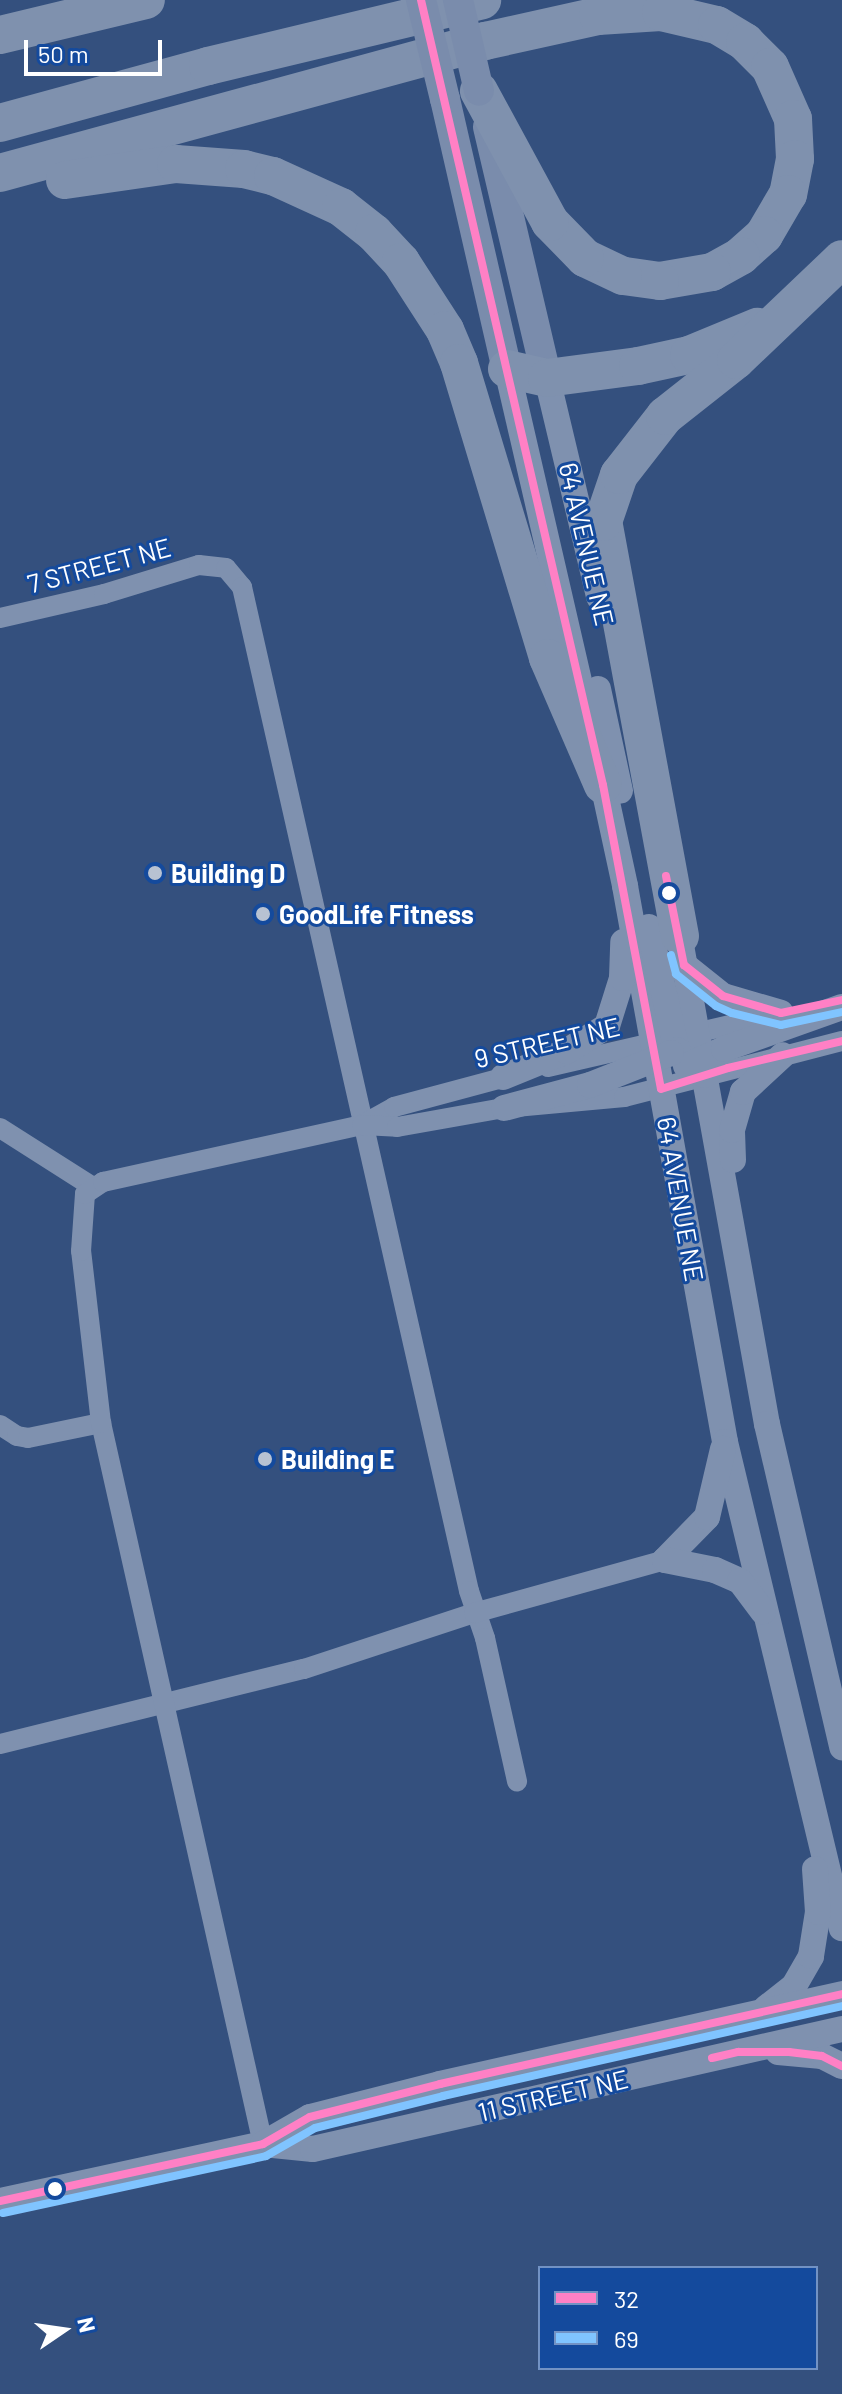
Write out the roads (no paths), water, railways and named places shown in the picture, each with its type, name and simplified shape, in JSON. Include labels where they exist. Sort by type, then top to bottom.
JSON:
[{"type":"highway","points":[[0,35],[146,0]]},
{"type":"highway","points":[[0,123],[208,66],[482,0]]},
{"type":"highway","points":[[0,173],[485,41],[598,16],[661,12],[717,25],[745,42],[770,67],[788,100],[795,128],[795,159],[788,194],[764,235],[741,256],[712,272],[660,281],[623,276],[585,258],[550,222],[462,95]]},
{"type":"highway","points":[[0,194],[130,168],[211,165],[244,169],[299,186],[341,207],[374,233],[401,262],[427,299],[459,363],[548,658],[603,785]]},
{"type":"highway","points":[[682,951],[603,522],[619,475],[665,416],[736,360],[842,259]]},
{"type":"highway","points":[[507,369],[547,378],[689,355],[782,316]]},
{"type":"main road","name":"64 AVENUE NE","points":[[421,0],[462,95],[547,378]]},
{"type":"main road","name":"64 AVENUE NE","points":[[458,0],[462,95],[507,369]]},
{"type":"street","name":"64 AVENUE NE","points":[[507,369],[625,886],[682,1053],[756,1357],[767,1424],[842,1747]]},
{"type":"street","name":"64 AVENUE NE","points":[[547,378],[682,951],[682,1053],[661,1089],[725,1442],[842,1928]]},
{"type":"street","points":[[532,476],[568,567],[682,1053]]},
{"type":"street","name":"7 STREET NE","points":[[0,618],[104,594],[185,568],[213,565],[234,574],[242,587],[362,1125]]},
{"type":"street","points":[[503,1077],[567,1051],[607,1026],[622,978],[625,886]]},
{"type":"street","points":[[682,951],[723,996],[781,1013]]},
{"type":"street","name":"9 STREET NE","points":[[93,1187],[362,1125],[397,1127],[504,1108],[605,1100],[661,1089],[682,1053],[781,1013],[842,1000]]},
{"type":"street","points":[[504,1108],[590,1085],[682,1053],[842,1007]]},
{"type":"street","name":"9 STREET NE","points":[[362,1125],[394,1107],[503,1077],[682,1053],[783,1055],[842,1041]]},
{"type":"street","points":[[756,1357],[761,1314],[732,1153],[732,1130],[743,1092],[783,1055]]},
{"type":"street","points":[[362,1125],[474,1613],[485,1638],[517,1781]]},
{"type":"street","points":[[0,1128],[93,1187],[85,1194],[80,1239],[101,1423],[263,2144]]},
{"type":"street","points":[[0,1425],[28,1438],[101,1423]]},
{"type":"street","points":[[0,1744],[165,1706],[304,1669],[474,1613],[665,1560],[695,1533],[707,1517],[725,1442]]},
{"type":"street","points":[[665,1560],[715,1570],[740,1581],[768,1618]]},
{"type":"street","points":[[760,2012],[794,1986],[811,1956],[818,1912],[812,1810]]},
{"type":"street","name":"11 STREET NE","points":[[0,2201],[263,2144],[310,2117],[842,1994]]},
{"type":"street","points":[[554,2094],[842,2011]]},
{"type":"street","name":"11 STREET NE","points":[[263,2144],[313,2149],[842,2029]]},
{"type":"street","points":[[738,2052],[822,2056],[842,2066]]},
{"type":"place","name":"Building D","points":[[155,873]]},
{"type":"place","name":"GoodLife Fitness","points":[[263,914]]},
{"type":"place","name":"Building E","points":[[265,1459]]}]
